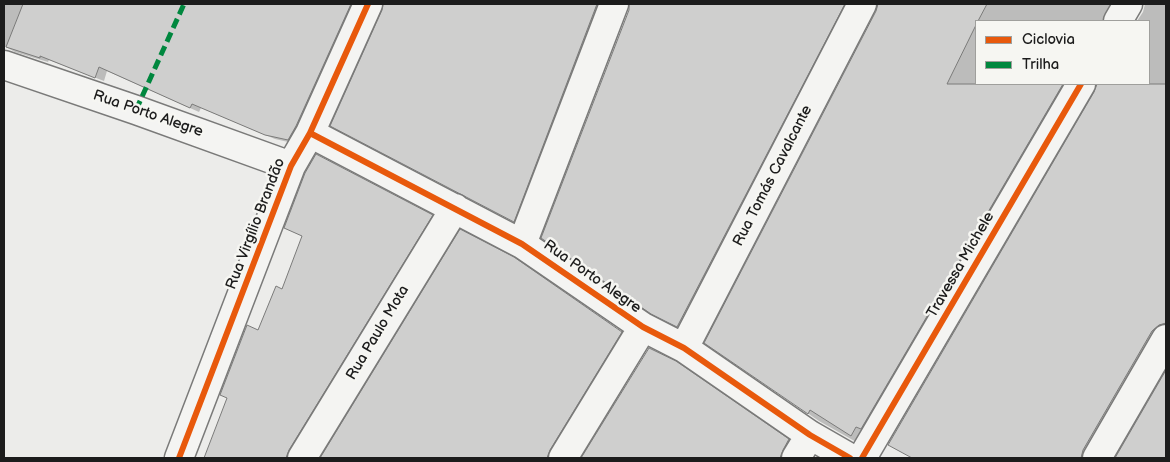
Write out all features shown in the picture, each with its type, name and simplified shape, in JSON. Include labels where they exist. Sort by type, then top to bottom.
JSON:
[{"type":"street","name":"Rua Virgílio Brandão","points":[[180,458],[291,166],[310,133],[368,4]]},
{"type":"street","points":[[522,244],[614,4]]},
{"type":"street","name":"Rua Tomás Cavalcante","points":[[684,348],[862,4]]},
{"type":"street","points":[[1119,20],[1128,4]]},
{"type":"street","name":"Rua Porto Alegre","points":[[4,65],[291,166]]},
{"type":"street","name":"Travessa Michele","points":[[862,458],[1080,85]]},
{"type":"street","name":"Rua Porto Alegre","points":[[310,133],[522,244],[643,327],[684,348],[810,435],[850,458]]},
{"type":"street","name":"Rua Paulo Mota","points":[[302,458],[455,208]]},
{"type":"street","points":[[562,458],[643,327]]},
{"type":"street","points":[[1097,458],[1166,339]]},
{"type":"street","points":[[796,458],[810,435]]},
{"type":"building","points":[[23,4],[351,4],[288,140],[265,135],[192,104],[190,108],[99,67],[95,78],[40,56],[40,58],[6,47]]},
{"type":"building","points":[[383,4],[597,4],[514,222],[330,126]]},
{"type":"building","points":[[629,4],[845,4],[677,327],[651,314],[541,238],[629,10]]},
{"type":"building","points":[[878,4],[987,4],[979,20],[975,20],[975,27],[947,84],[1062,85],[861,429],[856,427],[851,436],[810,410],[808,414],[704,343]]},
{"type":"building","points":[[1166,84],[1166,323],[1159,325],[1152,331],[1083,450],[1081,458],[912,458],[888,445],[1097,85]]},
{"type":"building","points":[[316,154],[433,215],[289,450],[286,458],[204,458],[227,398],[220,395],[247,325],[258,330],[276,286],[282,289],[302,236],[284,228],[305,173]]},
{"type":"building","points":[[460,229],[514,257],[622,332],[550,450],[547,458],[320,458]]},
{"type":"building","points":[[649,348],[676,361],[789,439],[780,458],[581,458]]},
{"type":"building","points":[[1166,370],[1166,458],[1115,458]]},
{"type":"marked path","points":[[136,110],[184,4]]},
{"type":"cycle path","points":[[179,458],[291,166],[310,133],[368,4]]},
{"type":"cycle path","points":[[862,458],[1080,85]]},
{"type":"cycle path","points":[[310,133],[522,244],[643,327],[684,348],[810,435],[850,458]]}]
